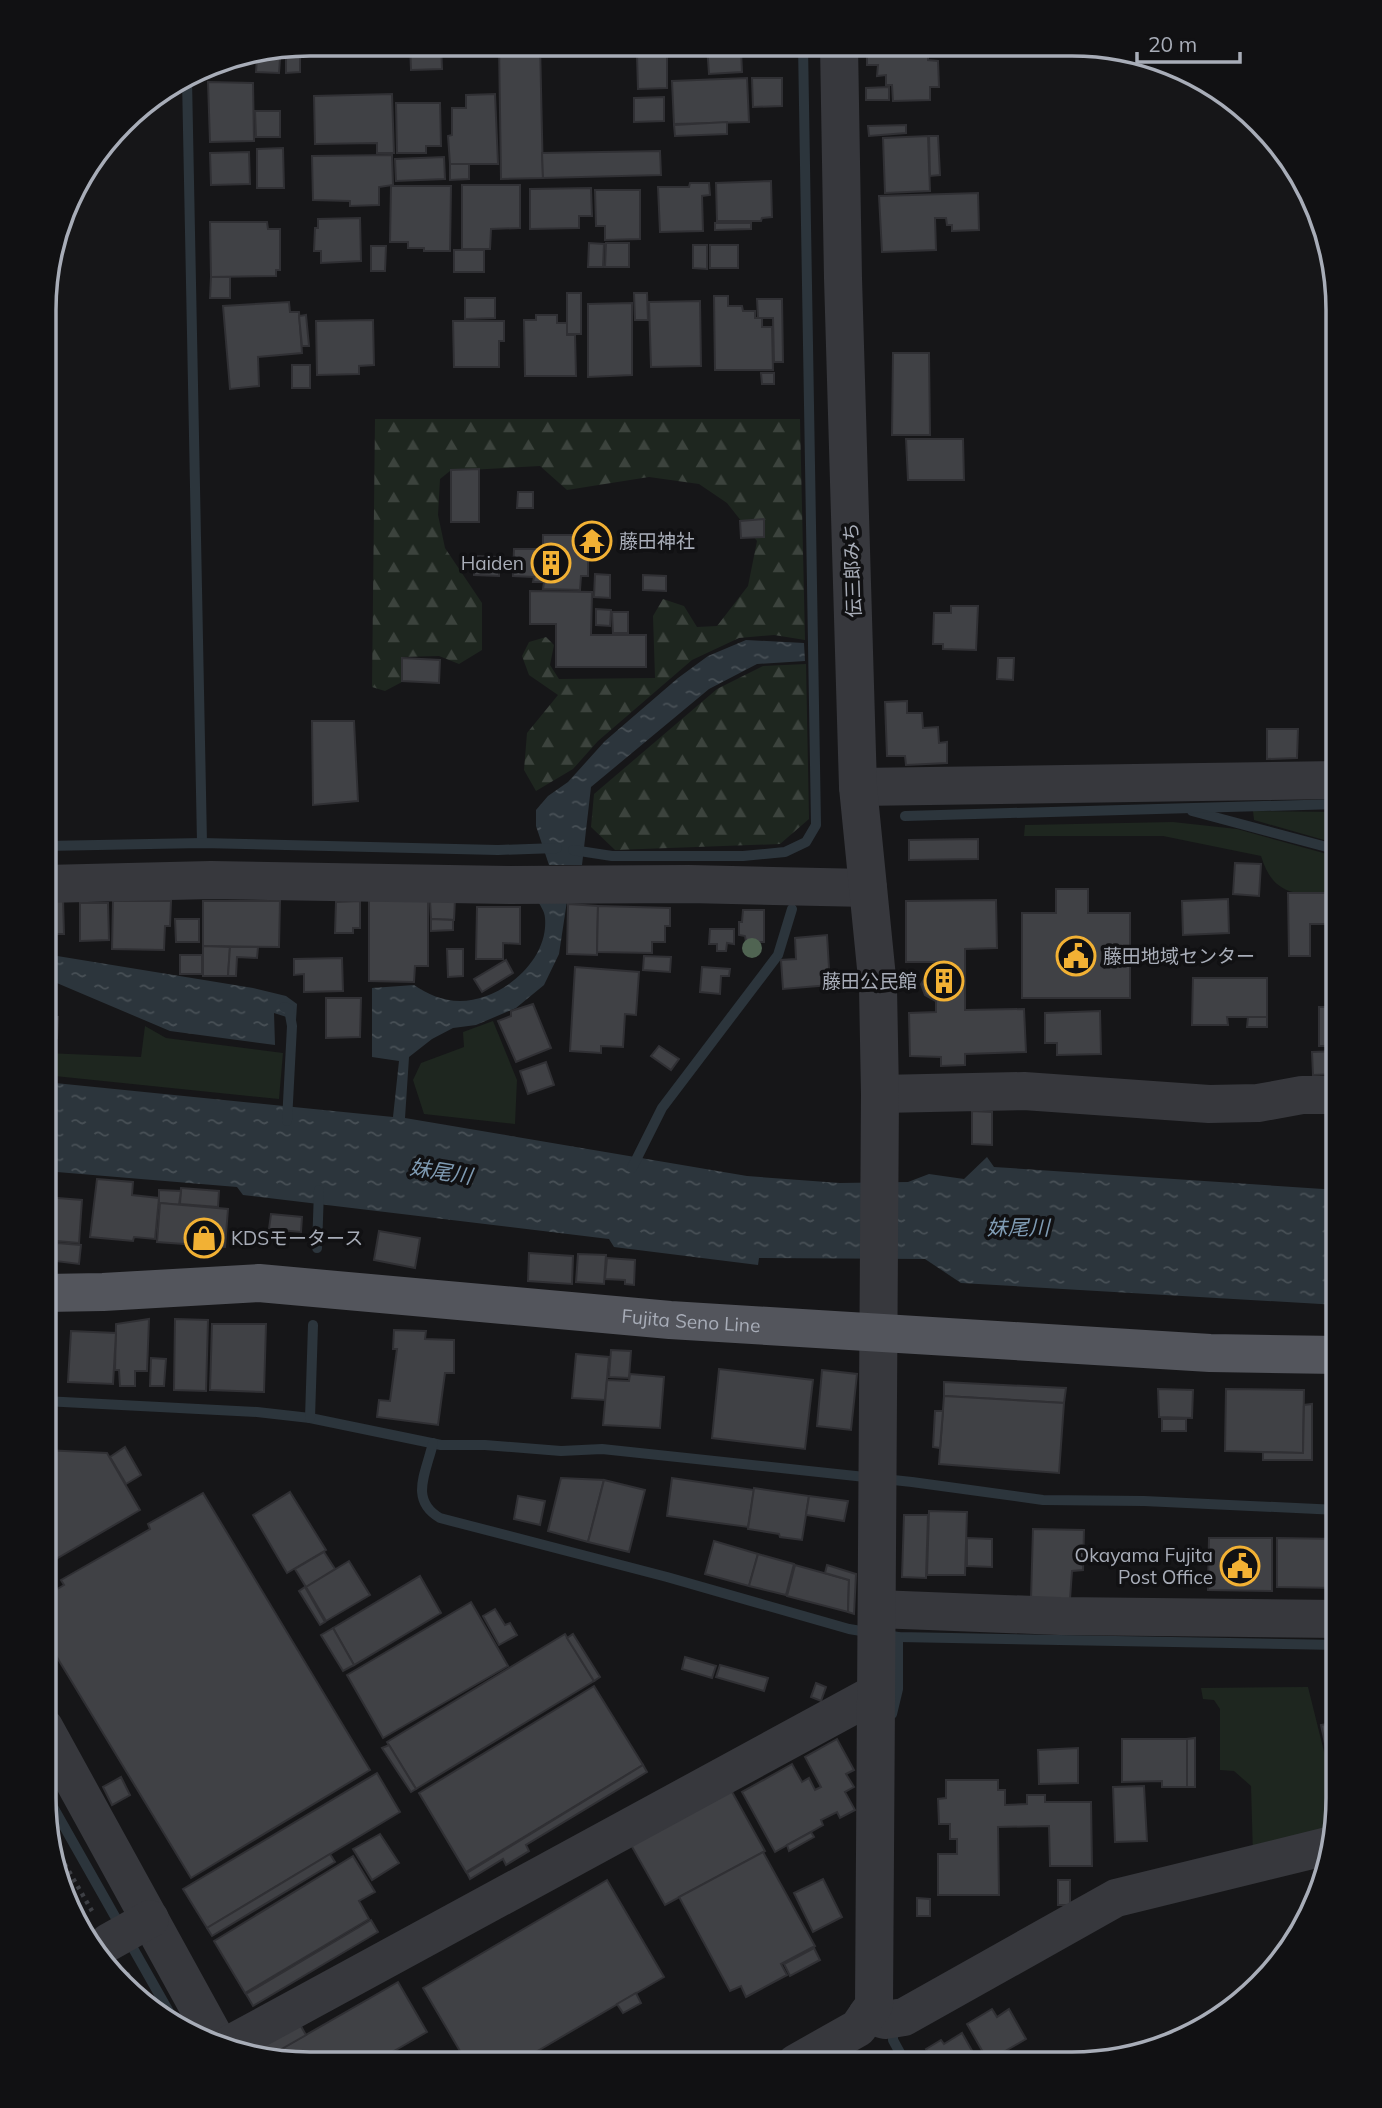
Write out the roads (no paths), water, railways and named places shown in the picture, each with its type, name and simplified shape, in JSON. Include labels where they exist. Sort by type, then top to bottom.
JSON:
[{"type":"main road","name":"Fujita Seno Line","points":[[56,1293],[259,1283],[670,1320],[877,1334],[1210,1353],[1326,1355]]},
{"type":"street","name":"伝三郎みち","points":[[839,56],[858,787],[878,988],[880,1144],[874,2005],[885,2017]]},
{"type":"street","points":[[858,787],[1326,780]]},
{"type":"street","points":[[56,884],[211,880],[868,888]]},
{"type":"street","points":[[880,1094],[1024,1091],[1209,1104],[1258,1103],[1303,1095],[1326,1096]]},
{"type":"street","points":[[877,1626],[1060,1616],[1326,1619]]},
{"type":"street","points":[[235,2041],[876,1693]]},
{"type":"street","points":[[56,1778],[127,1932],[208,2031]]},
{"type":"street","points":[[815,2052],[1116,1898],[1321,1847]]},
{"type":"water","points":[[746,640],[804,643],[805,661],[757,664],[709,689],[591,787],[582,865],[549,865],[536,826],[536,810],[548,796],[568,782],[605,741],[678,678],[708,656]]},
{"type":"water","name":"妹尾川","points":[[536,898],[567,901],[559,954],[544,985],[516,1008],[476,1025],[453,1028],[432,1039],[409,1057],[405,1118],[747,1176],[840,1183],[908,1182],[929,1174],[964,1179],[987,1157],[994,1167],[1326,1189],[1326,1304],[961,1283],[925,1259],[759,1258],[758,1265],[614,1247],[609,1239],[243,1195],[237,1187],[56,1172],[56,1083],[393,1117],[399,1061],[372,1057],[372,988],[414,985],[447,1000],[460,1001],[491,994],[519,976],[531,963],[544,934],[543,910]]},
{"type":"water","points":[[56,956],[253,988],[286,996],[297,1004],[296,1020],[274,1013],[275,1045],[170,1031],[56,983]]},
{"type":"waterway","points":[[573,850],[612,856],[743,856],[785,852],[806,842],[816,825],[803,56]]},
{"type":"waterway","points":[[187,88],[202,843]]},
{"type":"waterway","points":[[905,816],[1326,804]]},
{"type":"waterway","points":[[1192,811],[1326,847]]},
{"type":"waterway","points":[[56,846],[202,843],[498,850],[557,848]]},
{"type":"waterway","points":[[632,1168],[662,1108],[778,955],[792,909]]},
{"type":"waterway","points":[[284,1007],[289,1009],[292,1026],[287,1121]]},
{"type":"waterway","points":[[317,1248],[319,1190]]},
{"type":"waterway","points":[[310,1418],[313,1325]]},
{"type":"waterway","points":[[56,1402],[257,1412],[310,1418],[441,1445],[485,1445],[561,1451],[602,1449],[912,1482],[1043,1500],[1144,1501],[1326,1509]]},
{"type":"waterway","points":[[433,1443],[422,1494],[425,1503],[440,1518],[667,1577],[849,1629],[898,1637],[1326,1645]]},
{"type":"waterway","points":[[892,1714],[898,1689],[898,1637]]},
{"type":"waterway","points":[[57,1814],[166,2007]]},
{"type":"waterway","points":[[893,2024],[893,2040],[900,2052]]},
{"type":"place","name":"藤田神社","points":[[592,541]]},
{"type":"place","name":"Haiden","points":[[551,563]]},
{"type":"place","name":"藤田地域センター","points":[[1076,956]]},
{"type":"place","name":"藤田公民館","points":[[944,981]]},
{"type":"place","name":"KDSモータース","points":[[204,1238]]},
{"type":"place","name":"Okayama Fujita Post Office","points":[[1240,1566]]}]
